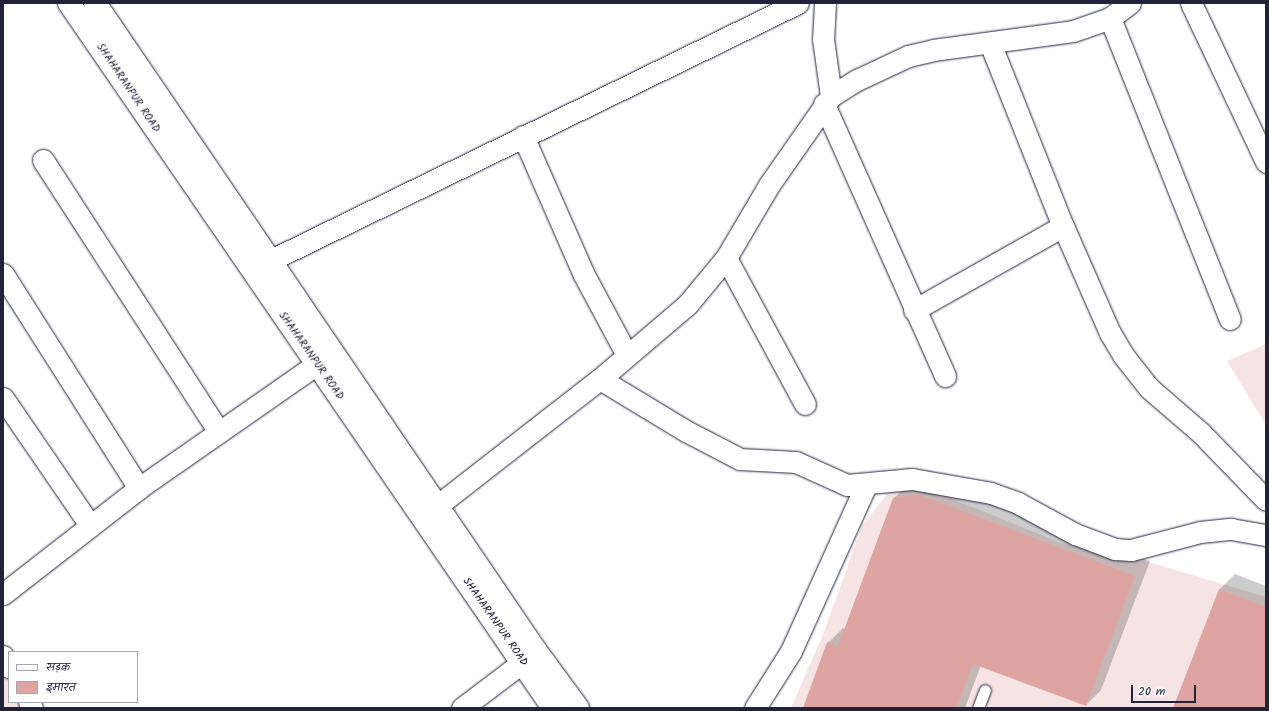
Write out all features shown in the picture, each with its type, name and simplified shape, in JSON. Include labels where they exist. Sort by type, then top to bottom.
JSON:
[{"type":"main road","name":"SHAHARANPUR ROAD","points":[[69,3],[317,364],[429,510]]},
{"type":"main road","name":"SHAHARANPUR ROAD","points":[[96,3],[271,260],[429,510],[529,656],[554,708]]},
{"type":"main road","name":"SHAHARANPUR ROAD","points":[[529,656],[578,708]]},
{"type":"street","points":[[271,260],[798,3]]},
{"type":"street","points":[[825,3],[823,39],[827,100],[914,310],[945,376]]},
{"type":"street","points":[[429,510],[600,379],[687,305],[726,258],[769,185],[827,100],[856,80],[908,56],[933,50],[1073,31],[1110,18],[1130,3]]},
{"type":"street","points":[[1191,3],[1266,162]]},
{"type":"street","points":[[1110,18],[1230,318]]},
{"type":"street","points":[[990,43],[1063,226],[1110,333],[1134,370],[1201,433],[1266,500]]},
{"type":"street","points":[[523,136],[583,273],[627,355]]},
{"type":"street","points":[[43,160],[219,432]]},
{"type":"street","points":[[914,310],[1063,226]]},
{"type":"street","points":[[726,258],[805,404]]},
{"type":"street","points":[[3,274],[139,488]]},
{"type":"street","points":[[3,594],[139,488],[317,364]]},
{"type":"street","points":[[600,379],[686,431],[740,458],[796,462],[837,482],[866,485],[912,480],[991,493],[1018,503],[1081,537],[1115,549],[1131,550],[1200,532],[1230,529],[1266,535]]},
{"type":"street","points":[[3,398],[90,525]]},
{"type":"street","points":[[756,708],[791,651],[866,485]]},
{"type":"street","points":[[462,708],[529,656]]},
{"type":"lane","points":[[978,708],[985,690]]},
{"type":"shaded area","points":[[1266,344],[1266,425],[1227,361]]},
{"type":"shaded area","points":[[923,487],[1061,543],[1152,563],[1266,597],[1266,708],[791,708],[824,632],[862,526],[888,493]]},
{"type":"shaded area","points":[[3,669],[8,679],[8,703],[20,703],[22,708],[3,708]]},
{"type":"building","points":[[917,494],[1135,576],[1086,706],[973,664],[956,708],[803,708],[827,642],[838,646],[893,498]]},
{"type":"building","points":[[1219,589],[1266,607],[1266,708],[1173,708]]}]
